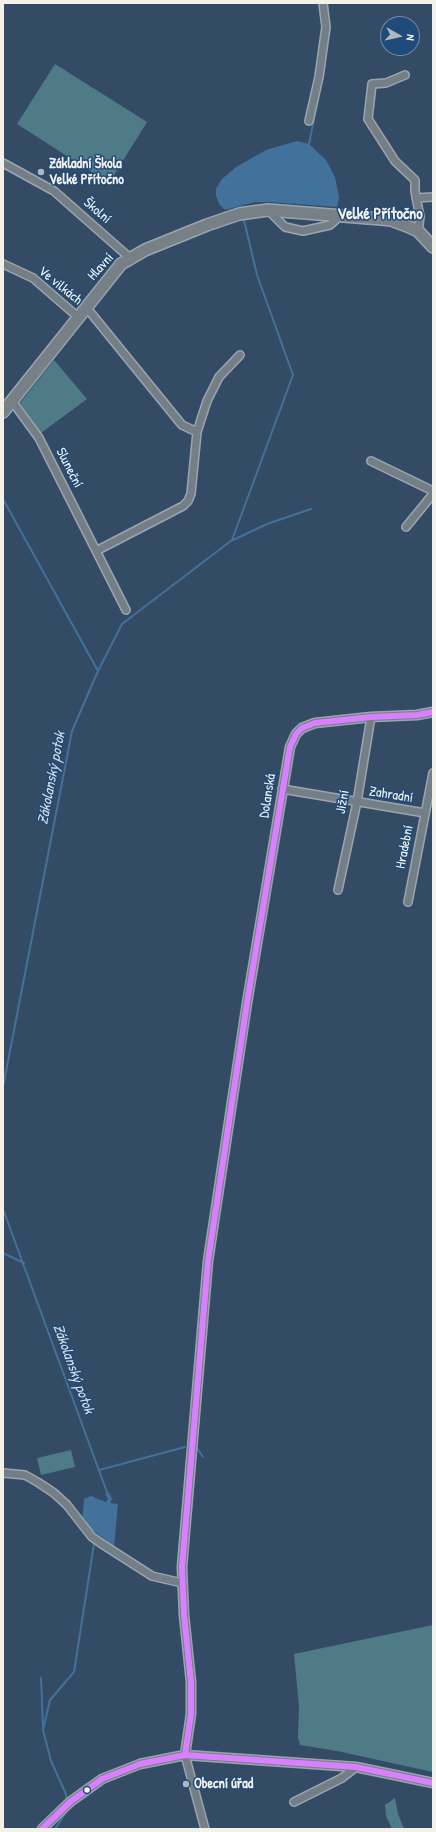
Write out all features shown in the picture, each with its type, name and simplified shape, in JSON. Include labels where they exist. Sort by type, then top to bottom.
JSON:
[{"type":"main road","name":"Hlavní","points":[[3,412],[121,264],[130,258],[173,238],[243,213],[268,210],[391,220],[418,232],[433,247]]},
{"type":"street","points":[[308,121],[319,77],[326,27],[323,3]]},
{"type":"street","points":[[404,75],[386,83],[372,84],[368,119],[395,161],[415,180],[416,198],[420,217],[418,232]]},
{"type":"street","name":"Školní","points":[[3,164],[54,191],[130,258]]},
{"type":"street","points":[[416,198],[433,197]]},
{"type":"street","points":[[268,210],[286,227],[303,231],[330,225],[340,216]]},
{"type":"street","name":"Ve vilkách","points":[[3,264],[33,278],[78,318]]},
{"type":"street","points":[[86,307],[182,425],[197,432]]},
{"type":"street","points":[[98,550],[188,502],[197,432],[207,401],[220,377],[240,355]]},
{"type":"street","name":"Sluneční","points":[[12,400],[39,438],[98,550],[126,610]]},
{"type":"street","points":[[371,461],[433,491]]},
{"type":"street","points":[[406,527],[433,494]]},
{"type":"street","name":"Dolanská","points":[[185,1755],[191,1714],[191,1682],[184,1615],[182,1559],[208,1261],[247,1003],[290,747],[296,734],[302,728],[315,722],[417,715],[433,712]]},
{"type":"street","name":"Jižní","points":[[338,890],[357,802],[371,717]]},
{"type":"street","name":"Hradební","points":[[408,902],[433,774]]},
{"type":"street","name":"Zahradní","points":[[282,789],[425,814]]},
{"type":"street","points":[[3,1473],[25,1475],[39,1483],[54,1493],[66,1505],[92,1537],[102,1544],[152,1576],[182,1583]]},
{"type":"street","points":[[185,1755],[205,1829]]},
{"type":"street","points":[[42,1829],[70,1802],[102,1779],[124,1769],[154,1760],[185,1755],[356,1767],[433,1783]]},
{"type":"street","points":[[294,1802],[342,1778],[356,1767]]},
{"type":"green space","points":[[55,64],[147,122],[109,183],[17,124]]},
{"type":"green space","points":[[54,360],[87,399],[41,433],[20,403]]},
{"type":"green space","points":[[71,1450],[75,1467],[41,1475],[37,1458]]},
{"type":"green space","points":[[433,1625],[433,1772],[337,1751],[300,1745],[298,1738],[299,1707],[294,1654]]},
{"type":"green space","points":[[395,1798],[398,1814],[404,1829],[392,1829],[386,1816],[385,1805]]},
{"type":"water","points":[[297,141],[309,144],[326,160],[335,177],[339,197],[337,207],[255,202],[225,210],[219,204],[216,196],[216,189],[222,179],[236,167],[266,150]]},
{"type":"water","points":[[109,1492],[112,1499],[110,1503],[118,1504],[114,1547],[82,1522],[84,1499],[91,1496],[106,1502],[108,1499],[105,1494]]},
{"type":"waterway","points":[[307,146],[309,144],[318,99]]},
{"type":"waterway","points":[[98,671],[122,624],[232,540],[293,375],[257,275],[243,216]]},
{"type":"waterway","name":"Zákolanský potok","points":[[3,499],[98,671],[72,731],[3,1087]]},
{"type":"waterway","points":[[233,540],[267,524],[311,509]]},
{"type":"waterway","name":"Zákolanský potok","points":[[3,1209],[108,1495]]},
{"type":"waterway","points":[[3,1253],[24,1263]]},
{"type":"waterway","points":[[99,1470],[185,1447]]},
{"type":"waterway","points":[[197,1448],[203,1457]]},
{"type":"waterway","name":"Zákolanský potok","points":[[67,1801],[66,1794],[51,1761],[43,1730],[50,1700],[74,1672],[94,1544]]},
{"type":"waterway","points":[[41,1678],[43,1727]]},
{"type":"waterway","name":"Zákolanský potok","points":[[55,1829],[67,1811],[67,1808]]},
{"type":"transit line","points":[[185,1755],[191,1714],[191,1682],[184,1615],[182,1567],[208,1261],[247,1003],[290,747],[296,734],[302,728],[315,723],[371,717],[417,715],[433,712]]},
{"type":"transit line","points":[[42,1829],[70,1802],[102,1779],[140,1764],[185,1755],[356,1767],[433,1783]]},
{"type":"place","name":"Základní Škola Velké Přítočno","points":[[41,172]]},
{"type":"place","name":"Obecní úřad","points":[[186,1784]]},
{"type":"district","name":"Velké Přítočno","points":[[380,215]]}]
